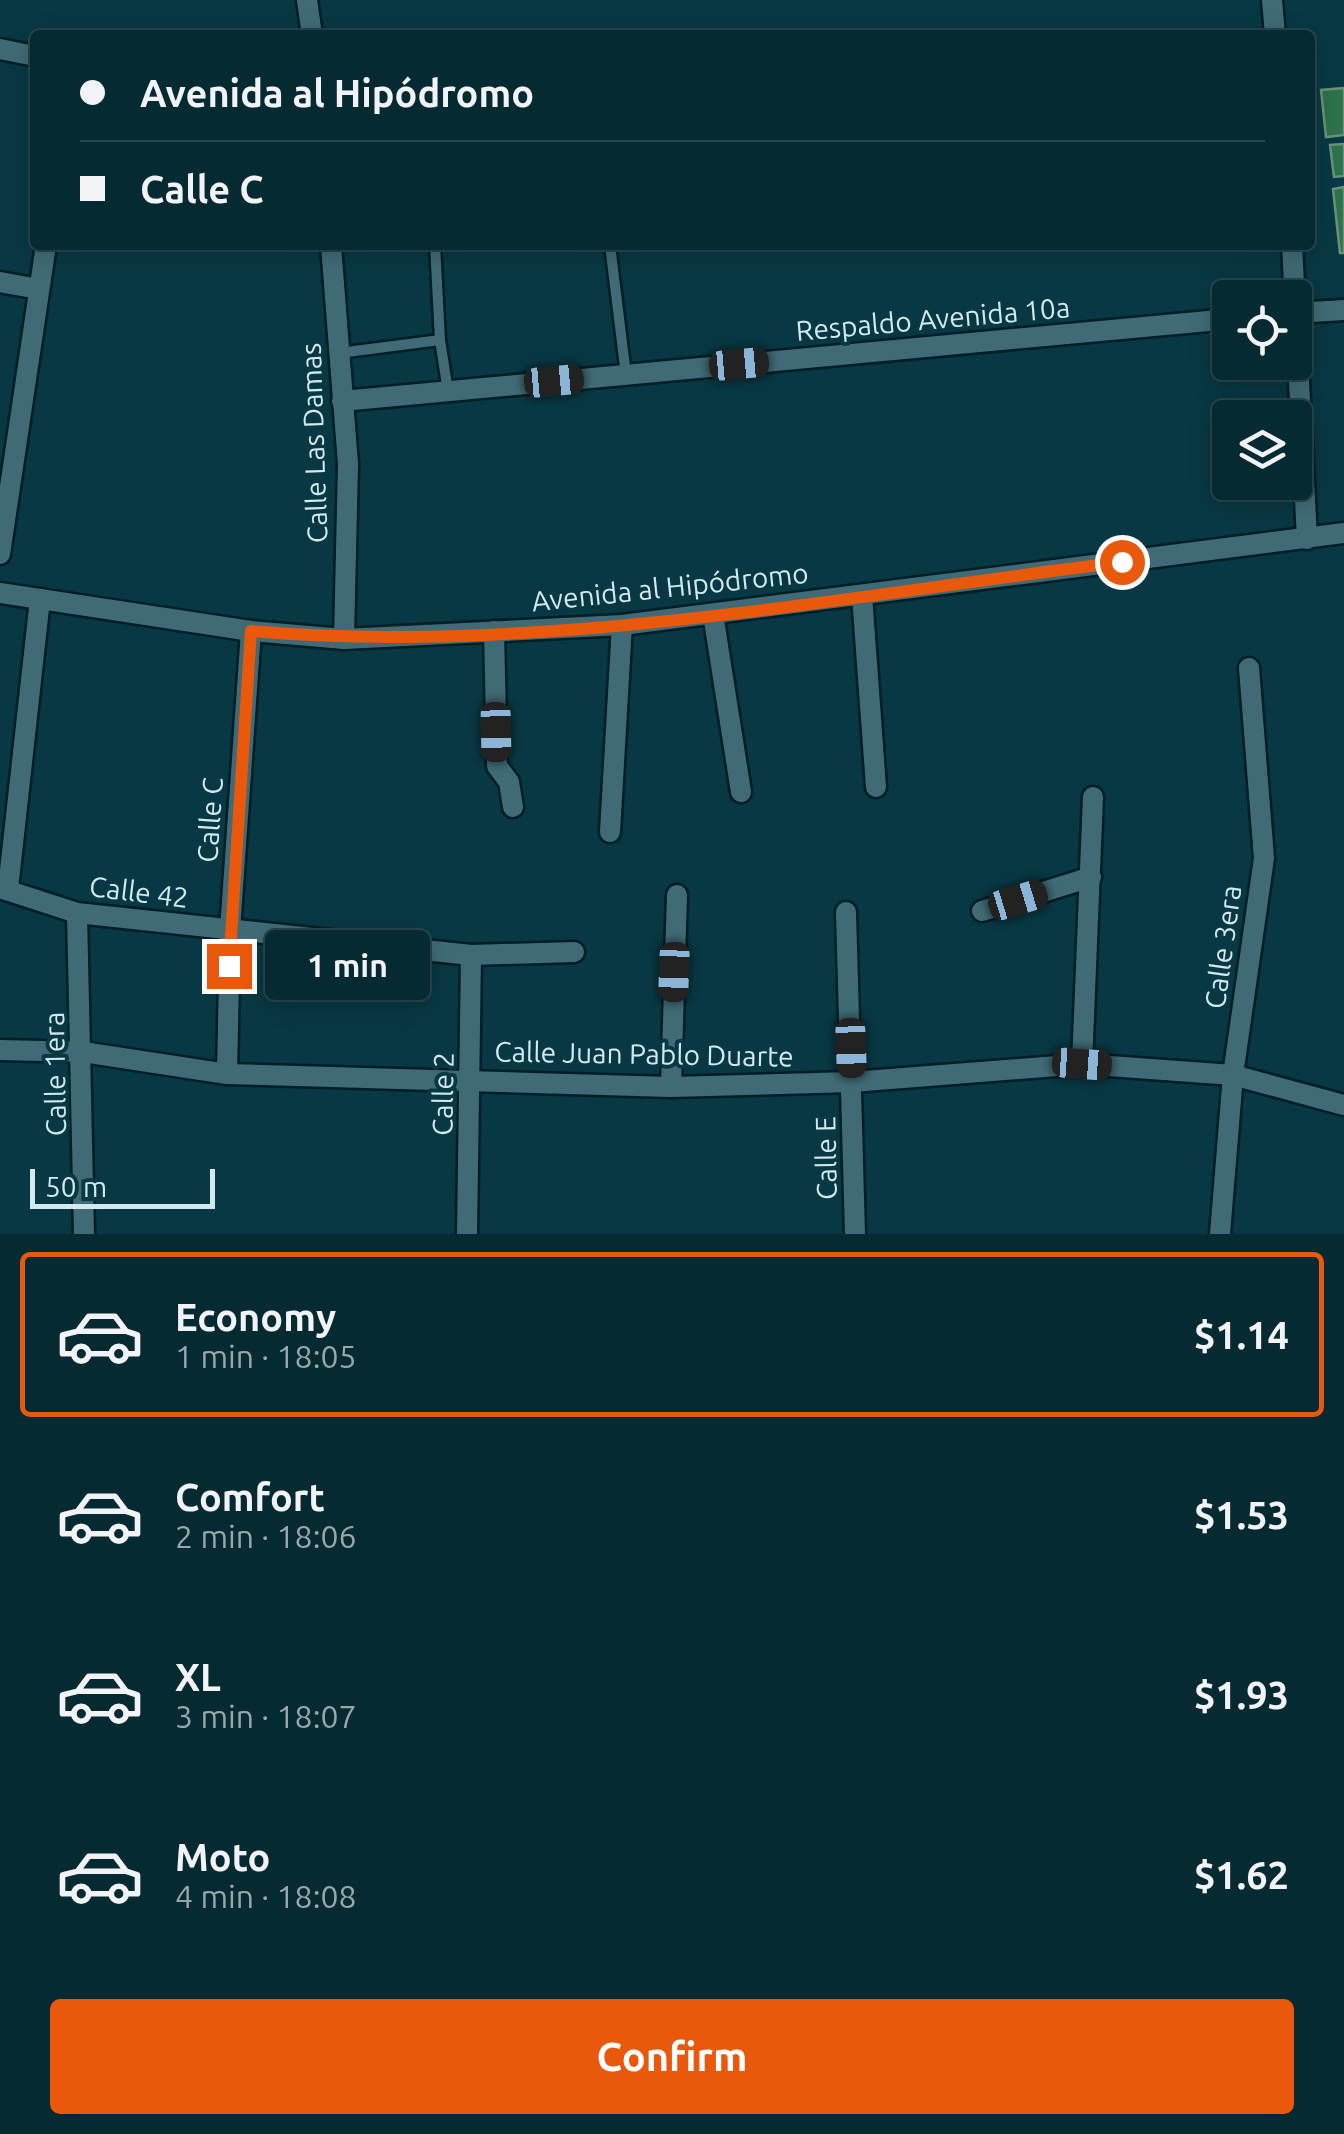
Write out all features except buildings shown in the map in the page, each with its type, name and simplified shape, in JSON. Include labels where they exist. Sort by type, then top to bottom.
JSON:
[{"type":"street","points":[[307,0],[311,30]]},
{"type":"street","points":[[1272,0],[1275,30]]},
{"type":"street","points":[[0,50],[30,55]]},
{"type":"street","points":[[0,554],[45,250]]},
{"type":"street","name":"Calle Las Damas","points":[[331,250],[348,464],[344,639]]},
{"type":"street","points":[[1292,250],[1294,280]]},
{"type":"street","points":[[0,282],[39,289]]},
{"type":"street","points":[[1312,312],[1344,310]]},
{"type":"street","name":"Respaldo Avenida 10a","points":[[342,401],[1212,321]]},
{"type":"street","points":[[1299,380],[1307,539]]},
{"type":"street","name":"Avenida al Hipódromo","points":[[0,593],[251,631],[344,639],[622,625],[1344,534]]},
{"type":"street","points":[[862,595],[876,788]]},
{"type":"street","points":[[4,888],[40,599]]},
{"type":"street","points":[[713,614],[741,792]]},
{"type":"street","points":[[610,832],[622,625]]},
{"type":"street","name":"Calle C","points":[[226,1074],[230,930],[251,631]]},
{"type":"street","points":[[494,631],[497,766],[509,782],[513,807]]},
{"type":"street","name":"Calle 3era","points":[[1220,1234],[1233,1075],[1264,858],[1249,668]]},
{"type":"street","points":[[1082,1064],[1093,797]]},
{"type":"street","points":[[982,912],[1091,876]]},
{"type":"street","name":"Calle 42","points":[[4,888],[76,913],[470,955],[574,952]]},
{"type":"street","points":[[671,1087],[677,895]]},
{"type":"street","name":"Calle E","points":[[846,912],[855,1234]]},
{"type":"street","name":"Calle 1era","points":[[76,913],[83,1052],[84,1234]]},
{"type":"street","name":"Calle 2","points":[[468,1234],[470,955]]},
{"type":"street","name":"Calle Juan Pablo Duarte","points":[[0,1050],[83,1052],[226,1074],[671,1087],[852,1082],[1082,1064],[1233,1075],[1344,1105]]},
{"type":"lane","points":[[435,250],[440,340],[448,391]]},
{"type":"lane","points":[[611,250],[626,375]]},
{"type":"lane","points":[[338,353],[440,340]]},
{"type":"route","points":[[229,966],[251,631],[344,639],[622,625],[1122,562]]}]
